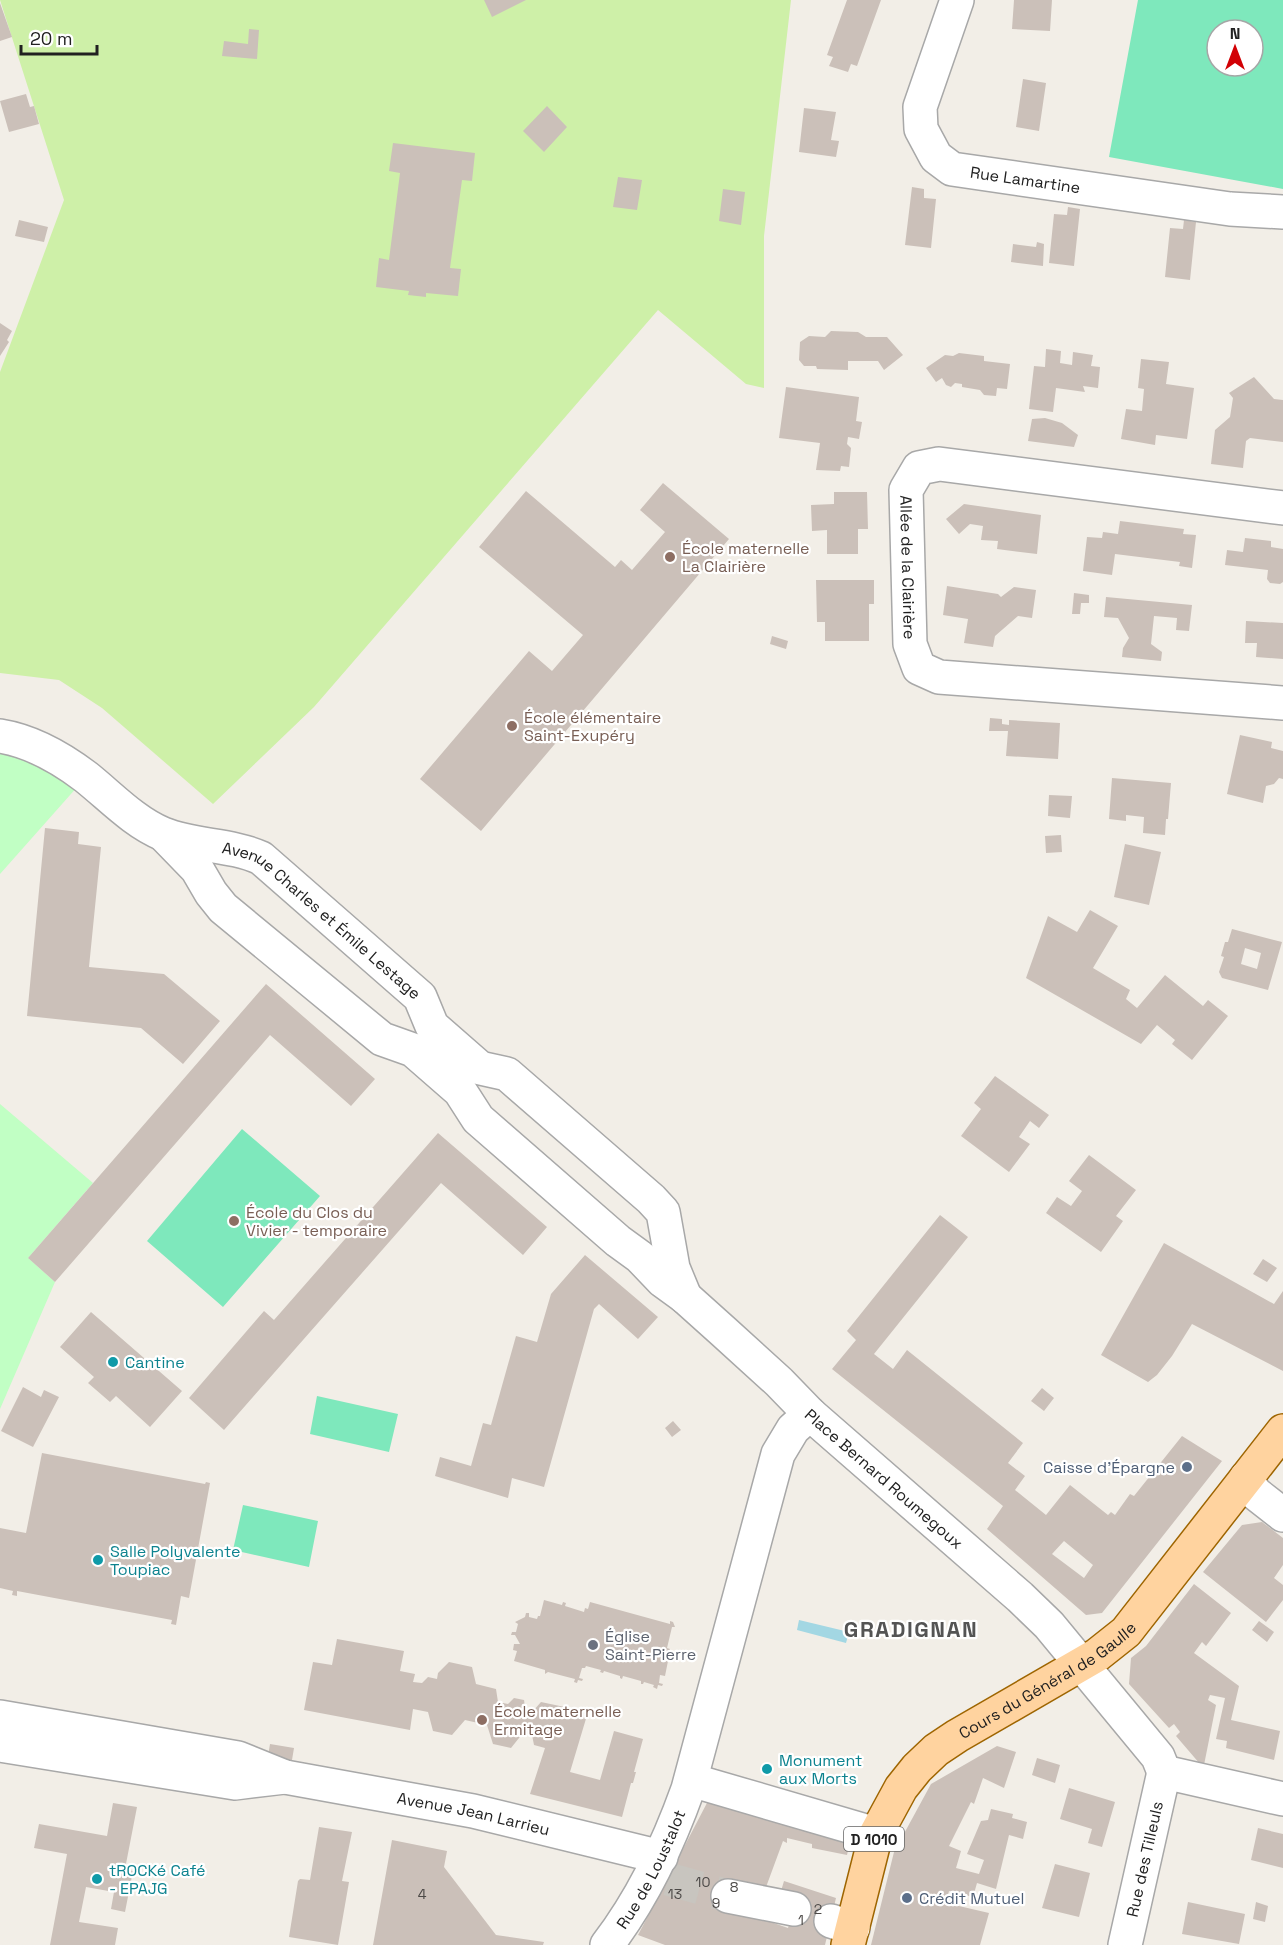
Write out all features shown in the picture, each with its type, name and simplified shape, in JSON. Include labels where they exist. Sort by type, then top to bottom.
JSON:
[{"type":"main road","name":"Cours du Général de Gaulle","points":[[844,1931],[876,1834],[901,1788],[917,1768],[936,1750],[982,1720],[1081,1665],[1126,1632],[1283,1431]]},
{"type":"street","name":"Rue Lamartine","points":[[957,0],[920,107],[921,129],[936,157],[952,169],[1230,209],[1283,212]]},
{"type":"street","name":"Allée de la Clairière","points":[[1283,508],[939,464],[919,468],[906,490],[910,644],[919,668],[939,676],[1283,703]]},
{"type":"street","name":"Avenue Charles et Émile Lestage","points":[[0,736],[37,748],[58,758],[86,777],[126,811],[164,835],[204,878],[211,893],[224,908],[382,1039],[412,1050],[460,1091],[478,1119],[618,1241],[640,1257],[663,1281],[685,1297],[779,1382],[810,1414]]},
{"type":"street","name":"Avenue Charles et Émile Lestage","points":[[164,835],[244,851],[261,858],[419,996],[432,1026],[480,1068],[507,1074],[642,1191],[663,1212],[673,1268],[685,1297]]},
{"type":"street","points":[[204,878],[210,862],[224,847]]},
{"type":"street","points":[[640,1257],[654,1250],[668,1238]]},
{"type":"street","name":"Place Bernard Roumegoux","points":[[689,1784],[778,1454],[793,1429],[810,1414],[1049,1625],[1158,1757],[1164,1772]]},
{"type":"street","points":[[1246,1478],[1255,1493],[1283,1515]]},
{"type":"street","name":"Avenue Jean Larrieu","points":[[0,1717],[238,1758],[285,1777],[473,1811],[660,1870]]},
{"type":"street","name":"Avenue Jean Larrieu","points":[[0,1745],[236,1783],[285,1777]]},
{"type":"street","points":[[1164,1772],[1283,1798]]},
{"type":"street","name":"Rue des Tilleuls","points":[[1125,1945],[1164,1772]]},
{"type":"street","points":[[689,1784],[876,1834]]},
{"type":"street","name":"Rue de Loustalot","points":[[607,1945],[660,1870],[689,1784]]},
{"type":"street","points":[[728,1896],[794,1909]]},
{"type":"green space","points":[[0,0],[791,0],[764,236],[764,388],[746,384],[658,310],[314,707],[213,804],[102,708],[59,680],[0,673],[0,372],[64,200]]},
{"type":"green space","points":[[1138,0],[1283,0],[1283,189],[1109,157]]},
{"type":"green space","points":[[0,736],[86,777],[0,874]]},
{"type":"green space","points":[[0,1104],[93,1183],[28,1258],[55,1282],[0,1409]]},
{"type":"green space","points":[[242,1129],[320,1196],[223,1307],[147,1241]]},
{"type":"green space","points":[[317,1396],[398,1414],[389,1452],[310,1434]]},
{"type":"green space","points":[[243,1505],[318,1521],[309,1567],[233,1550]]},
{"type":"water","points":[[799,1620],[849,1632],[846,1643],[797,1630]]},
{"type":"building","points":[[484,0],[526,0],[492,17]]},
{"type":"building","points":[[847,0],[881,0],[857,66],[851,64],[848,72],[829,66],[833,57],[827,55]]},
{"type":"building","points":[[1014,0],[1052,0],[1050,31],[1012,29]]},
{"type":"building","points":[[0,3],[12,37],[0,41]]},
{"type":"building","points":[[249,29],[259,30],[257,59],[222,56],[224,41],[248,44]]},
{"type":"building","points":[[1023,79],[1046,83],[1039,131],[1016,127]]},
{"type":"building","points":[[26,94],[30,107],[34,106],[39,124],[9,132],[0,101]]},
{"type":"building","points":[[547,106],[567,127],[544,152],[523,131]]},
{"type":"building","points":[[804,108],[836,112],[831,140],[839,141],[836,157],[799,152]]},
{"type":"building","points":[[393,143],[475,153],[472,181],[462,180],[450,268],[461,269],[458,296],[426,293],[426,297],[408,295],[409,291],[376,287],[379,258],[389,260],[400,173],[389,171]]},
{"type":"building","points":[[618,177],[642,180],[637,210],[613,207]]},
{"type":"building","points":[[912,187],[924,189],[924,198],[936,199],[931,248],[905,245]]},
{"type":"building","points":[[723,189],[745,192],[741,225],[719,221]]},
{"type":"building","points":[[1068,207],[1080,209],[1074,266],[1049,263],[1054,214],[1067,215]]},
{"type":"building","points":[[19,220],[48,227],[44,242],[15,236]]},
{"type":"building","points":[[1184,220],[1196,222],[1190,280],[1165,277],[1170,228],[1183,229]]},
{"type":"building","points":[[1037,242],[1044,244],[1043,266],[1011,262],[1013,244],[1036,247]]},
{"type":"building","points":[[0,323],[12,331],[7,340],[9,342],[0,356]]},
{"type":"building","points":[[831,331],[858,332],[866,337],[887,337],[903,355],[884,370],[878,361],[848,361],[848,370],[817,369],[816,366],[804,366],[799,360],[800,342],[809,336],[825,337]]},
{"type":"building","points":[[1046,349],[1061,351],[1060,363],[1072,365],[1073,352],[1093,355],[1091,366],[1100,367],[1098,388],[1083,386],[1085,392],[1056,388],[1053,412],[1029,409],[1034,366],[1045,367]]},
{"type":"building","points":[[959,353],[984,356],[984,361],[1010,364],[1007,389],[997,388],[996,396],[984,395],[980,390],[962,387],[962,384],[955,383],[951,387],[946,385],[942,378],[936,382],[926,368],[945,355],[953,356]]},
{"type":"building","points":[[1141,359],[1169,362],[1166,384],[1194,388],[1187,439],[1156,435],[1155,445],[1121,439],[1126,409],[1142,411],[1144,389],[1138,388]]},
{"type":"building","points":[[1254,377],[1274,399],[1283,400],[1283,442],[1250,438],[1246,441],[1243,468],[1211,464],[1215,430],[1230,417],[1233,398],[1229,393]]},
{"type":"building","points":[[786,387],[859,397],[856,421],[862,422],[859,439],[848,437],[847,444],[851,448],[849,467],[841,466],[840,471],[816,470],[820,443],[779,438]]},
{"type":"building","points":[[1045,418],[1062,423],[1078,435],[1074,447],[1028,441],[1032,419]]},
{"type":"building","points":[[663,483],[729,539],[481,831],[420,779],[529,651],[552,671],[583,635],[479,547],[526,491],[615,567],[621,560],[632,570],[665,532],[640,510]]},
{"type":"building","points":[[834,492],[867,492],[868,529],[858,529],[858,554],[827,554],[827,530],[812,531],[811,505],[834,504]]},
{"type":"building","points":[[964,504],[1041,515],[1037,554],[997,549],[998,541],[981,540],[983,526],[970,524],[959,534],[946,519]]},
{"type":"building","points":[[1120,521],[1184,529],[1183,534],[1196,535],[1192,568],[1179,566],[1180,562],[1115,554],[1112,575],[1083,571],[1087,537],[1102,538],[1103,532],[1118,534]]},
{"type":"building","points":[[1245,538],[1271,541],[1271,547],[1283,549],[1283,582],[1270,583],[1267,579],[1268,570],[1225,565],[1227,550],[1243,552]]},
{"type":"building","points":[[816,580],[874,580],[874,604],[869,604],[869,641],[825,641],[825,622],[817,622]]},
{"type":"building","points":[[947,586],[998,594],[1001,597],[1014,587],[1036,590],[1032,618],[1018,616],[995,636],[993,647],[964,643],[968,619],[943,615]]},
{"type":"building","points":[[1074,593],[1089,595],[1089,603],[1081,603],[1080,614],[1072,614]]},
{"type":"building","points":[[1106,597],[1192,605],[1189,631],[1176,630],[1177,618],[1154,616],[1151,644],[1162,652],[1161,661],[1122,657],[1123,648],[1129,638],[1118,618],[1104,617]]},
{"type":"building","points":[[1246,621],[1283,623],[1283,659],[1256,657],[1257,643],[1245,643]]},
{"type":"building","points":[[772,636],[788,641],[786,649],[770,644]]},
{"type":"building","points":[[990,718],[1002,719],[1002,724],[1009,725],[1009,720],[1060,723],[1058,759],[1006,756],[1008,731],[989,731]]},
{"type":"building","points":[[1240,735],[1272,742],[1271,748],[1283,751],[1283,779],[1279,778],[1274,784],[1266,786],[1263,803],[1227,794]]},
{"type":"building","points":[[1112,778],[1171,783],[1165,835],[1143,833],[1144,817],[1126,815],[1126,821],[1109,819]]},
{"type":"building","points":[[1049,795],[1072,796],[1070,818],[1048,816]]},
{"type":"building","points":[[45,828],[79,832],[78,844],[101,847],[89,967],[164,974],[220,1021],[183,1064],[141,1028],[27,1016]]},
{"type":"building","points":[[1061,835],[1062,852],[1046,853],[1045,836]]},
{"type":"building","points":[[1125,844],[1161,852],[1149,905],[1114,897]]},
{"type":"building","points":[[1090,910],[1118,926],[1093,968],[1130,990],[1126,999],[1137,1008],[1165,975],[1203,1006],[1208,1000],[1228,1016],[1192,1060],[1172,1044],[1175,1040],[1157,1025],[1141,1044],[1026,978],[1048,916],[1077,932]]},
{"type":"building","points":[[1232,929],[1282,942],[1268,990],[1222,978],[1219,972],[1224,957],[1221,956],[1225,942],[1228,942]],"holes":[[[1245,948],[1261,953],[1257,969],[1241,964]]]},
{"type":"building","points":[[266,984],[375,1079],[351,1106],[270,1035],[55,1282],[28,1258]]},
{"type":"building","points":[[995,1076],[1049,1115],[1039,1128],[1030,1121],[1019,1137],[1030,1144],[1009,1172],[961,1136],[981,1109],[974,1103]]},
{"type":"building","points":[[438,1133],[547,1227],[523,1255],[441,1183],[224,1430],[189,1398],[264,1311],[274,1320]]},
{"type":"building","points":[[1089,1155],[1136,1190],[1116,1216],[1123,1221],[1101,1252],[1046,1213],[1057,1197],[1071,1206],[1082,1191],[1069,1181]]},
{"type":"building","points":[[940,1215],[968,1237],[874,1354],[893,1369],[907,1350],[1023,1443],[1008,1463],[1025,1476],[1015,1490],[1046,1515],[1070,1485],[1108,1515],[1111,1512],[1115,1515],[1130,1494],[1134,1496],[1182,1436],[1222,1461],[1102,1613],[1086,1615],[987,1529],[1003,1506],[832,1369],[856,1340],[847,1331]],"holes":[[[1064,1541],[1093,1565],[1084,1578],[1052,1554]]]},
{"type":"building","points":[[1164,1243],[1274,1304],[1283,1291],[1283,1371],[1192,1324],[1172,1356],[1157,1375],[1148,1382],[1101,1355]]},
{"type":"building","points":[[585,1255],[658,1317],[638,1339],[599,1304],[594,1309],[544,1487],[512,1478],[508,1498],[435,1476],[440,1457],[471,1466],[483,1423],[491,1425],[516,1336],[537,1342],[551,1294]]},
{"type":"building","points":[[1263,1259],[1277,1268],[1267,1282],[1253,1274]]},
{"type":"building","name":"Cantine","points":[[91,1312],[182,1391],[150,1427],[116,1396],[110,1402],[88,1383],[94,1377],[60,1347]]},
{"type":"building","points":[[23,1387],[41,1397],[44,1390],[59,1397],[33,1447],[1,1431]]},
{"type":"building","points":[[1042,1388],[1054,1398],[1044,1411],[1031,1401]]},
{"type":"building","points":[[673,1421],[681,1430],[672,1437],[665,1428]]},
{"type":"building","name":"Salle Polyvalente Toupiac","points":[[42,1453],[205,1484],[210,1483],[189,1598],[181,1596],[176,1625],[171,1624],[172,1620],[17,1591],[17,1596],[12,1595],[13,1591],[0,1588],[0,1528],[26,1533]]},
{"type":"building","points":[[1262,1522],[1283,1538],[1283,1565],[1274,1578],[1283,1585],[1283,1600],[1266,1622],[1203,1572],[1242,1525]]},
{"type":"building","points":[[1194,1584],[1231,1613],[1206,1646],[1202,1642],[1194,1653],[1239,1686],[1231,1720],[1280,1731],[1274,1760],[1226,1748],[1227,1741],[1216,1739],[1225,1698],[1210,1695],[1208,1700],[1216,1705],[1204,1765],[1200,1764],[1176,1736],[1180,1732],[1174,1724],[1169,1728],[1129,1684],[1131,1658],[1146,1646]]},
{"type":"building","name":"Église Saint-Pierre","points":[[544,1600],[562,1605],[563,1602],[566,1603],[565,1606],[584,1612],[585,1608],[588,1609],[590,1602],[670,1624],[670,1621],[673,1622],[675,1627],[672,1627],[667,1648],[670,1649],[664,1660],[668,1661],[665,1676],[660,1675],[659,1683],[663,1684],[662,1686],[658,1685],[657,1689],[653,1687],[654,1685],[644,1682],[641,1684],[641,1681],[623,1676],[622,1679],[620,1676],[604,1671],[603,1673],[600,1672],[601,1670],[586,1666],[582,1668],[579,1678],[583,1679],[582,1681],[578,1680],[577,1683],[574,1682],[575,1679],[548,1672],[545,1674],[545,1670],[514,1661],[517,1651],[513,1650],[514,1644],[520,1644],[515,1635],[511,1635],[512,1632],[516,1632],[518,1624],[515,1622],[525,1617],[526,1613],[529,1613],[529,1617],[537,1619]]},
{"type":"building","points":[[1259,1621],[1274,1632],[1267,1642],[1252,1630]]},
{"type":"building","points":[[337,1639],[404,1651],[400,1671],[415,1674],[413,1682],[422,1683],[428,1677],[437,1679],[438,1673],[449,1662],[472,1667],[476,1684],[496,1689],[498,1702],[508,1704],[514,1698],[524,1700],[525,1708],[534,1710],[541,1702],[588,1712],[570,1772],[600,1780],[614,1731],[643,1739],[634,1772],[636,1772],[622,1817],[530,1794],[545,1748],[534,1745],[532,1735],[523,1733],[511,1748],[493,1744],[487,1725],[465,1720],[452,1735],[433,1731],[428,1712],[413,1709],[410,1730],[304,1710],[313,1662],[332,1665]]},
{"type":"building","points":[[270,1744],[294,1748],[292,1760],[268,1756]]},
{"type":"building","points":[[997,1746],[1016,1752],[1004,1788],[983,1778],[974,1804],[971,1802],[949,1846],[961,1851],[956,1868],[979,1874],[984,1860],[967,1854],[981,1821],[988,1820],[991,1809],[1013,1814],[1012,1818],[1027,1822],[1023,1839],[1009,1835],[996,1889],[977,1883],[973,1897],[949,1891],[946,1903],[989,1913],[980,1945],[871,1945],[894,1852],[931,1784]]},
{"type":"building","points":[[1037,1758],[1060,1765],[1055,1783],[1032,1775]]},
{"type":"building","points":[[1069,1788],[1115,1802],[1102,1847],[1088,1843],[1092,1829],[1060,1819]]},
{"type":"building","points":[[708,1801],[851,1837],[847,1855],[812,1848],[812,1844],[787,1838],[787,1843],[783,1841],[762,1898],[724,1906],[788,1928],[796,1902],[781,1891],[784,1881],[836,1898],[825,1945],[665,1945],[638,1935]]},
{"type":"building","name":"tROCKé Café - EPAJG","points":[[113,1803],[137,1807],[125,1869],[133,1871],[125,1912],[111,1909],[114,1892],[86,1887],[79,1922],[118,1928],[115,1945],[50,1945],[67,1854],[34,1848],[39,1824],[107,1836]]},
{"type":"building","points":[[319,1827],[352,1832],[342,1881],[349,1882],[338,1945],[289,1937],[298,1881],[300,1879],[310,1880]]},
{"type":"building","points":[[1258,1828],[1283,1834],[1283,1868],[1251,1860]]},
{"type":"building","points":[[392,1840],[447,1851],[444,1867],[496,1935],[544,1942],[543,1945],[373,1945]]},
{"type":"building","points":[[1055,1864],[1090,1873],[1079,1917],[1042,1908]]},
{"type":"building","points":[[1188,1902],[1245,1914],[1239,1944],[1182,1934]]},
{"type":"building","points":[[1256,1902],[1268,1906],[1265,1922],[1253,1919]]},
{"type":"tunnel","points":[[668,1879],[728,1896]]},
{"type":"place","name":"École maternelle La Clairière","points":[[670,557]]},
{"type":"place","name":"École élémentaire Saint-Exupéry","points":[[512,726]]},
{"type":"place","name":"École du Clos du Vivier - temporaire","points":[[234,1221]]},
{"type":"place","name":"Cantine","points":[[113,1362]]},
{"type":"place","name":"Caisse d'Épargne","points":[[1187,1467]]},
{"type":"place","name":"Salle Polyvalente Toupiac","points":[[98,1560]]},
{"type":"place","name":"Église Saint-Pierre","points":[[593,1645]]},
{"type":"place","name":"École maternelle Ermitage","points":[[482,1720]]},
{"type":"place","name":"Monument aux Morts","points":[[767,1769]]},
{"type":"place","name":"tROCKé Café - EPAJG","points":[[97,1879]]},
{"type":"place","name":"Crédit Mutuel","points":[[907,1898]]},
{"type":"district","name":"GRADIGNAN","points":[[911,1629]]}]
